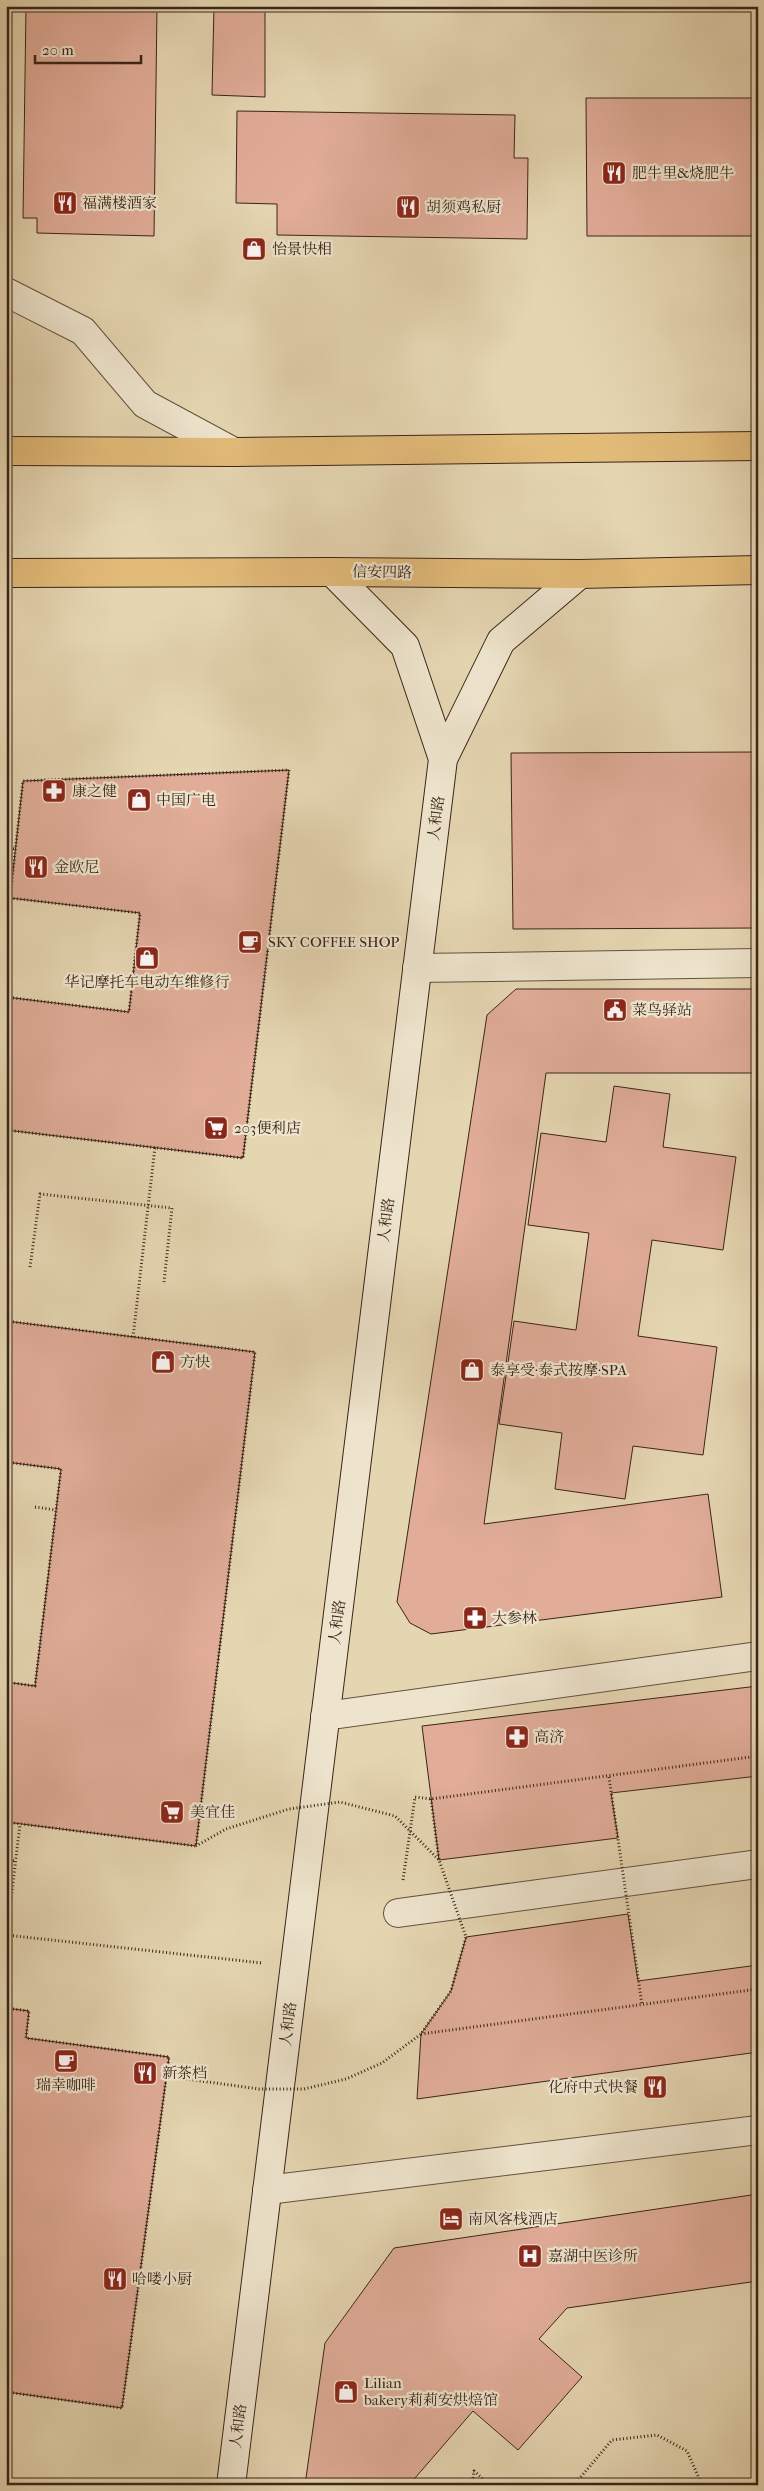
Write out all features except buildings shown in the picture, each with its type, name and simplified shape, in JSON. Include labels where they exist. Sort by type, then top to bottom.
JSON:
[{"type":"main road","points":[[6,451],[234,452],[758,446]]},
{"type":"main road","name":"信安四路","points":[[6,573],[332,572],[580,574],[758,570]]},
{"type":"street","points":[[6,292],[83,331],[145,404],[234,452]]},
{"type":"street","points":[[332,572],[405,646],[443,759]]},
{"type":"street","points":[[443,759],[501,641],[580,574]]},
{"type":"street","name":"人和路","points":[[231,2485],[443,759]]},
{"type":"street","points":[[417,968],[758,963]]},
{"type":"street","points":[[325,1716],[758,1656]]},
{"type":"street","points":[[398,1913],[758,1864]]},
{"type":"street","points":[[267,2190],[758,2130]]},
{"type":"path","points":[[6,998],[129,1012],[140,913],[10,898],[23,781],[288,770],[244,1158],[6,1130]]},
{"type":"path","points":[[6,848],[15,849]]},
{"type":"path","points":[[133,1337],[155,1147]]},
{"type":"path","points":[[30,1267],[40,1194],[148,1207],[172,1208],[164,1282]]},
{"type":"path","points":[[6,1320],[255,1352],[196,1846]]},
{"type":"path","points":[[6,1462],[61,1469],[35,1686],[6,1682]]},
{"type":"path","points":[[35,1507],[56,1510]]},
{"type":"path","points":[[398,1913],[415,1797],[432,1799],[758,1756]]},
{"type":"path","points":[[608,1777],[642,2005]]},
{"type":"path","points":[[166,2076],[259,2089],[304,2089],[346,2079],[382,2063],[421,2034],[451,1991],[466,1937],[439,1860],[432,1799]]},
{"type":"path","points":[[6,1822],[196,1846],[226,1829],[289,1809],[340,1802],[395,1816],[439,1860]]},
{"type":"path","points":[[6,1942],[20,1824]]},
{"type":"path","points":[[6,1860],[16,1861]]},
{"type":"path","points":[[6,1935],[295,1967]]},
{"type":"path","points":[[421,2034],[758,1990]]},
{"type":"path","points":[[6,2008],[29,2011],[26,2038],[168,2057],[122,2408],[7,2392],[6,2400]]},
{"type":"path","points":[[574,2485],[612,2440],[656,2435],[687,2451],[702,2485]]},
{"type":"path","points":[[472,2485],[474,2471],[490,2485]]},
{"type":"place","name":"肥牛里&烧肥牛","points":[[614,173]]},
{"type":"place","name":"福满楼酒家","points":[[65,203]]},
{"type":"place","name":"胡须鸡私厨","points":[[408,207]]},
{"type":"place","name":"怡景快相","points":[[254,249]]},
{"type":"place","name":"康之健","points":[[54,791]]},
{"type":"place","name":"中国广电","points":[[139,800]]},
{"type":"place","name":"金欧尼","points":[[36,867]]},
{"type":"place","name":"SKY COFFEE SHOP","points":[[250,942]]},
{"type":"place","name":"华记摩托车电动车维修行","points":[[147,958]]},
{"type":"place","name":"菜鸟驿站","points":[[615,1010]]},
{"type":"place","name":"203便利店","points":[[216,1128]]},
{"type":"place","name":"方快","points":[[163,1362]]},
{"type":"place","name":"泰享受·泰式按摩·SPA","points":[[472,1370]]},
{"type":"place","name":"大参林","points":[[475,1618]]},
{"type":"place","name":"高济","points":[[517,1737]]},
{"type":"place","name":"美宜佳","points":[[172,1812]]},
{"type":"place","name":"瑞幸咖啡","points":[[66,2061]]},
{"type":"place","name":"新茶档","points":[[145,2073]]},
{"type":"place","name":"化府中式快餐","points":[[655,2087]]},
{"type":"place","name":"南风客栈酒店","points":[[451,2219]]},
{"type":"place","name":"嘉湖中医诊所","points":[[530,2256]]},
{"type":"place","name":"哈喽小厨","points":[[115,2279]]},
{"type":"place","name":"Lilian bakery莉莉安烘焙馆","points":[[346,2392]]}]
